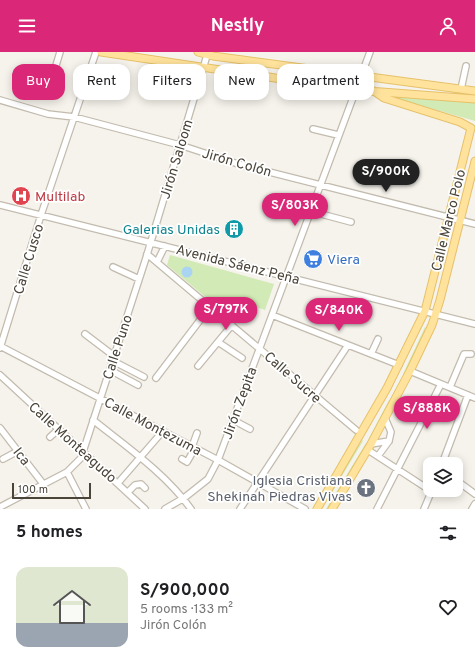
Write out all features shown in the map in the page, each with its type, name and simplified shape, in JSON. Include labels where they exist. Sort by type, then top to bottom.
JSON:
[{"type":"main road","points":[[101,52],[189,64]]},
{"type":"main road","points":[[198,52],[281,64]]},
{"type":"main road","points":[[206,66],[277,78]]},
{"type":"main road","points":[[374,78],[475,91]]},
{"type":"main road","points":[[374,91],[475,99]]},
{"type":"main road","points":[[374,91],[384,98],[473,127]]},
{"type":"main road","name":"Calle Marco Polo","points":[[317,509],[399,366],[425,312],[448,217],[473,127]]},
{"type":"main road","name":"Calle Marco Polo","points":[[332,509],[385,418],[410,371],[436,314],[475,161]]},
{"type":"street","points":[[56,64],[60,52]]},
{"type":"street","name":"Calle Cusco","points":[[0,346],[41,215],[96,52]]},
{"type":"street","name":"Jirón Zepita","points":[[366,64],[370,52]]},
{"type":"street","name":"Jirón Saloom","points":[[205,64],[208,53]]},
{"type":"street","points":[[461,89],[466,66]]},
{"type":"street","name":"Jirón Colón","points":[[0,100],[48,114],[74,117],[180,145],[223,160],[475,224]]},
{"type":"street","name":"Jirón Saloom","points":[[150,243],[194,100]]},
{"type":"street","name":"Jirón Zepita","points":[[165,509],[184,498],[208,480],[218,460],[351,100]]},
{"type":"street","points":[[313,129],[338,135]]},
{"type":"street","name":"Avenida Sáenz Peña","points":[[0,205],[475,324]]},
{"type":"street","points":[[310,211],[351,222]]},
{"type":"street","name":"Calle Puno","points":[[0,507],[67,472],[81,458],[150,243]]},
{"type":"street","points":[[157,262],[165,246]]},
{"type":"street","name":"Calle Sucre","points":[[147,254],[356,430]]},
{"type":"street","points":[[112,267],[139,279]]},
{"type":"street","points":[[156,378],[210,307]]},
{"type":"street","points":[[272,315],[399,366]]},
{"type":"street","points":[[198,366],[232,325]]},
{"type":"street","points":[[86,334],[114,359],[144,377]]},
{"type":"street","points":[[371,354],[378,338]]},
{"type":"street","points":[[218,342],[242,358]]},
{"type":"street","points":[[240,509],[348,345]]},
{"type":"street","name":"Calle Montezuma","points":[[0,346],[218,460],[305,509]]},
{"type":"street","points":[[450,387],[464,354],[471,354]]},
{"type":"street","points":[[110,370],[138,385]]},
{"type":"street","points":[[410,371],[475,398]]},
{"type":"street","name":"Calle Monteagudo","points":[[0,375],[145,509]]},
{"type":"street","points":[[377,509],[441,384]]},
{"type":"street","points":[[445,457],[468,395]]},
{"type":"street","points":[[378,456],[389,441],[391,432],[385,418]]},
{"type":"street","points":[[93,420],[140,458],[184,498],[191,509]]},
{"type":"street","points":[[233,420],[250,429]]},
{"type":"street","name":"Ica","points":[[0,428],[44,485]]},
{"type":"street","points":[[50,437],[59,430]]},
{"type":"street","points":[[118,484],[163,432]]},
{"type":"street","points":[[182,459],[186,462],[193,447],[197,433]]},
{"type":"street","points":[[389,441],[369,447],[378,456],[423,486]]},
{"type":"street","points":[[3,459],[18,451]]},
{"type":"street","points":[[67,472],[86,509]]},
{"type":"street","points":[[128,492],[135,485],[140,484],[145,488]]},
{"type":"street","points":[[463,485],[475,494]]},
{"type":"street","points":[[424,509],[429,497]]},
{"type":"street","points":[[472,509],[475,504]]},
{"type":"green space","points":[[384,95],[475,101],[475,121]]},
{"type":"green space","points":[[170,255],[274,284],[265,310],[250,305],[244,308],[236,306],[232,318],[167,265]]},
{"type":"green space","points":[[425,327],[426,328],[404,375],[403,374]]},
{"type":"green space","points":[[389,400],[390,401],[368,440]]},
{"type":"green space","points":[[362,440],[363,441],[322,509],[320,509]]},
{"type":"green space","points":[[366,443],[367,444],[328,509],[326,509]]},
{"type":"water","points":[[187,266],[191,268],[193,272],[191,276],[187,278],[183,276],[181,272],[183,268]]},
{"type":"place","name":"Multilab","points":[[21,196]]},
{"type":"place","name":"Galerias Unidas","points":[[234,229]]},
{"type":"place","name":"Viera","points":[[313,259]]},
{"type":"place","name":"Iglesia Cristiana Shekinah Piedras Vivas","points":[[366,488]]}]
